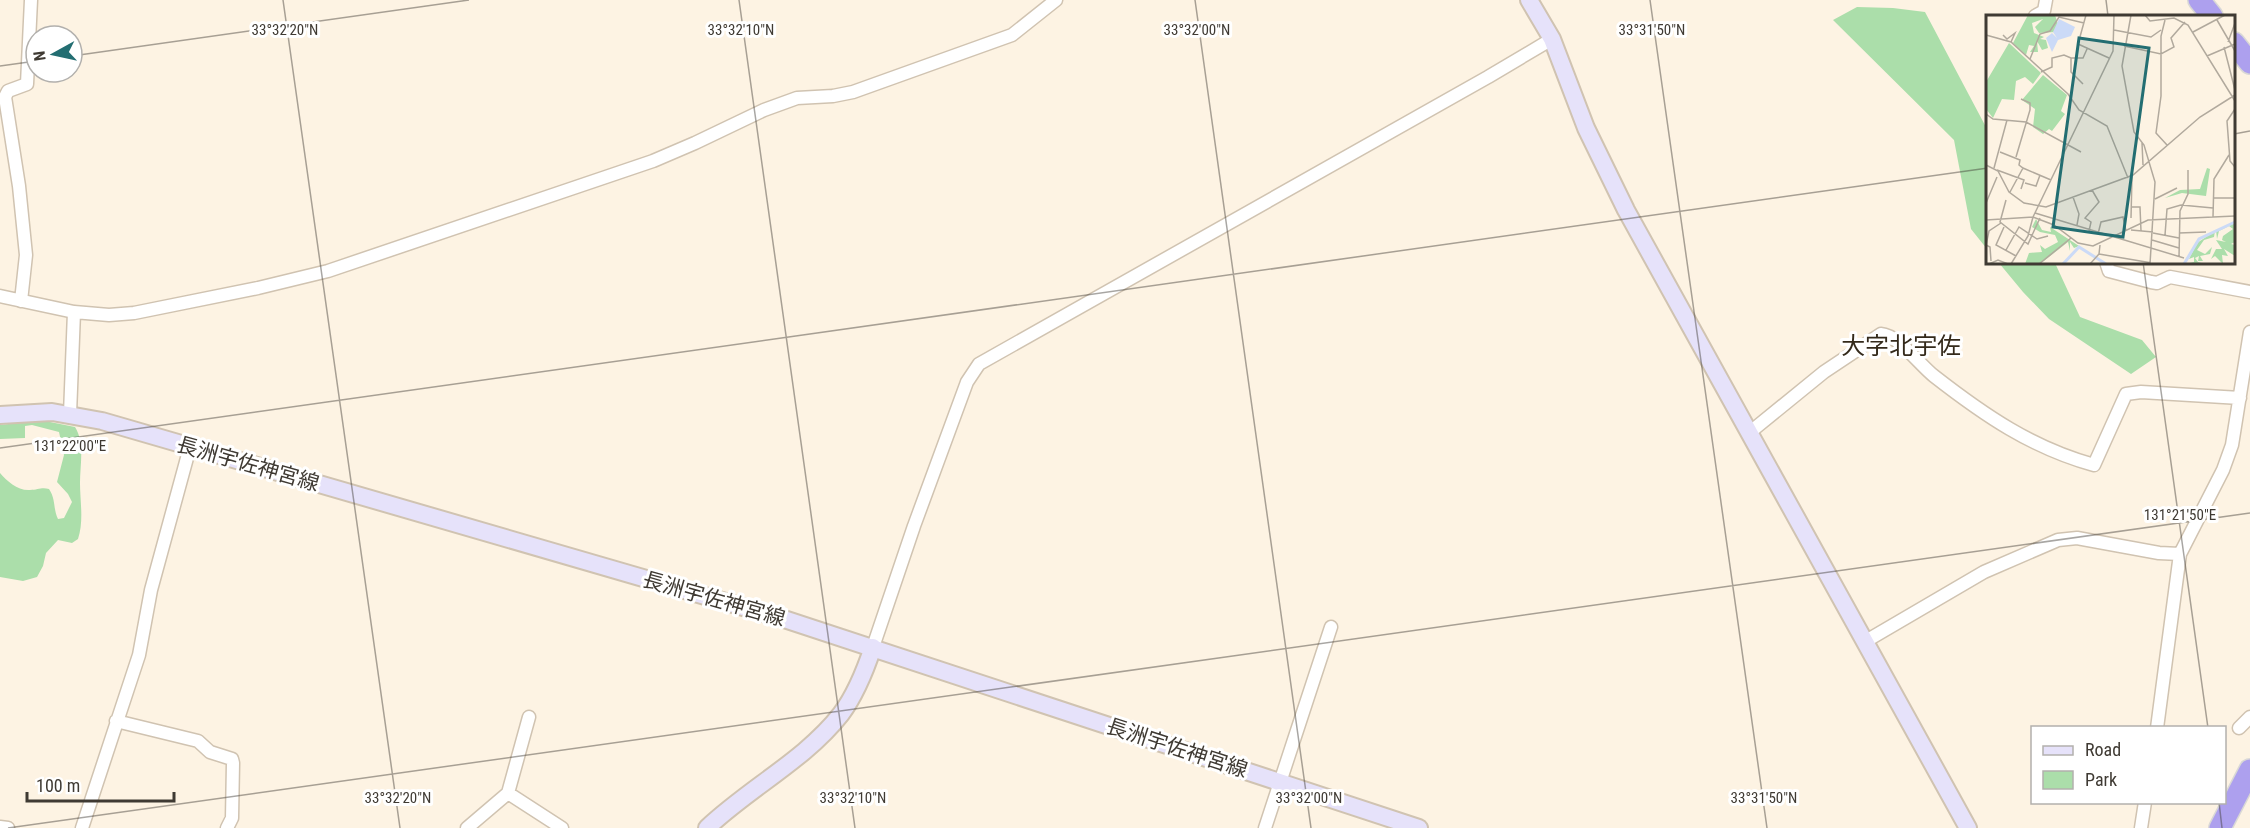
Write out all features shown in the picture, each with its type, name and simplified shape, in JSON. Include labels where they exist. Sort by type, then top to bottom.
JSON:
[{"type":"highway","points":[[2199,0],[2211,15]]},
{"type":"highway","points":[[2235,44],[2250,63]]},
{"type":"highway","points":[[2220,828],[2250,771]]},
{"type":"main road","points":[[1529,0],[1552,39],[1600,159],[1673,299],[1866,641],[1968,828]]},
{"type":"main road","name":"長洲宇佐神宮線","points":[[0,415],[42,412],[70,414],[102,421],[781,618],[1419,828]]},
{"type":"main road","points":[[707,828],[724,812],[804,751],[833,723],[859,683],[873,647]]},
{"type":"street","points":[[21,301],[26,255],[19,186],[5,97],[8,91],[27,84],[31,0]]},
{"type":"street","points":[[0,296],[74,312],[109,315],[134,313],[266,287],[328,271],[653,161],[764,110],[797,98],[853,92],[986,45],[1012,35],[1056,0]]},
{"type":"street","points":[[2037,15],[2044,11],[2046,0]]},
{"type":"street","points":[[873,647],[914,526],[967,382],[979,364],[1552,39]]},
{"type":"street","points":[[2107,264],[2109,271],[2151,282],[2157,283],[2170,277],[2250,292]]},
{"type":"street","points":[[70,414],[74,312]]},
{"type":"street","points":[[2157,726],[2180,554],[2223,470],[2232,445],[2250,332]]},
{"type":"street","points":[[1749,433],[1824,372],[1881,334],[1891,336],[1932,375],[2002,425],[2051,451],[2094,465],[2126,394],[2141,392],[2240,398]]},
{"type":"street","points":[[82,828],[139,654],[153,582],[190,447]]},
{"type":"street","points":[[1866,641],[1984,572],[2058,540],[2078,538],[2159,553],[2180,554]]},
{"type":"street","points":[[1265,828],[1331,627]]},
{"type":"street","points":[[466,828],[508,793],[530,717]]},
{"type":"street","points":[[2239,728],[2250,717]]},
{"type":"street","points":[[116,721],[198,741],[210,752],[232,759],[232,818],[227,828]]},
{"type":"street","points":[[508,793],[562,828]]},
{"type":"street","points":[[2140,828],[2145,804]]},
{"type":"street","points":[[0,827],[8,828]]},
{"type":"green space","points":[[1857,7],[1925,12],[1986,127],[1986,248],[1971,229],[1954,140],[1833,20]]},
{"type":"green space","points":[[2000,264],[2055,264],[2080,317],[2142,340],[2156,357],[2131,374],[2049,319]]},
{"type":"green space","points":[[40,420],[75,427],[78,433],[81,454],[80,532],[78,539],[72,543],[58,540],[46,553],[37,577],[23,581],[0,577],[0,473],[21,489],[49,489],[53,496],[58,519],[64,518],[72,502],[57,482],[64,455],[59,432],[32,425],[25,426],[25,438],[0,439],[0,425]]},
{"type":"district","name":"大字北宇佐","points":[[1901,346]]}]
